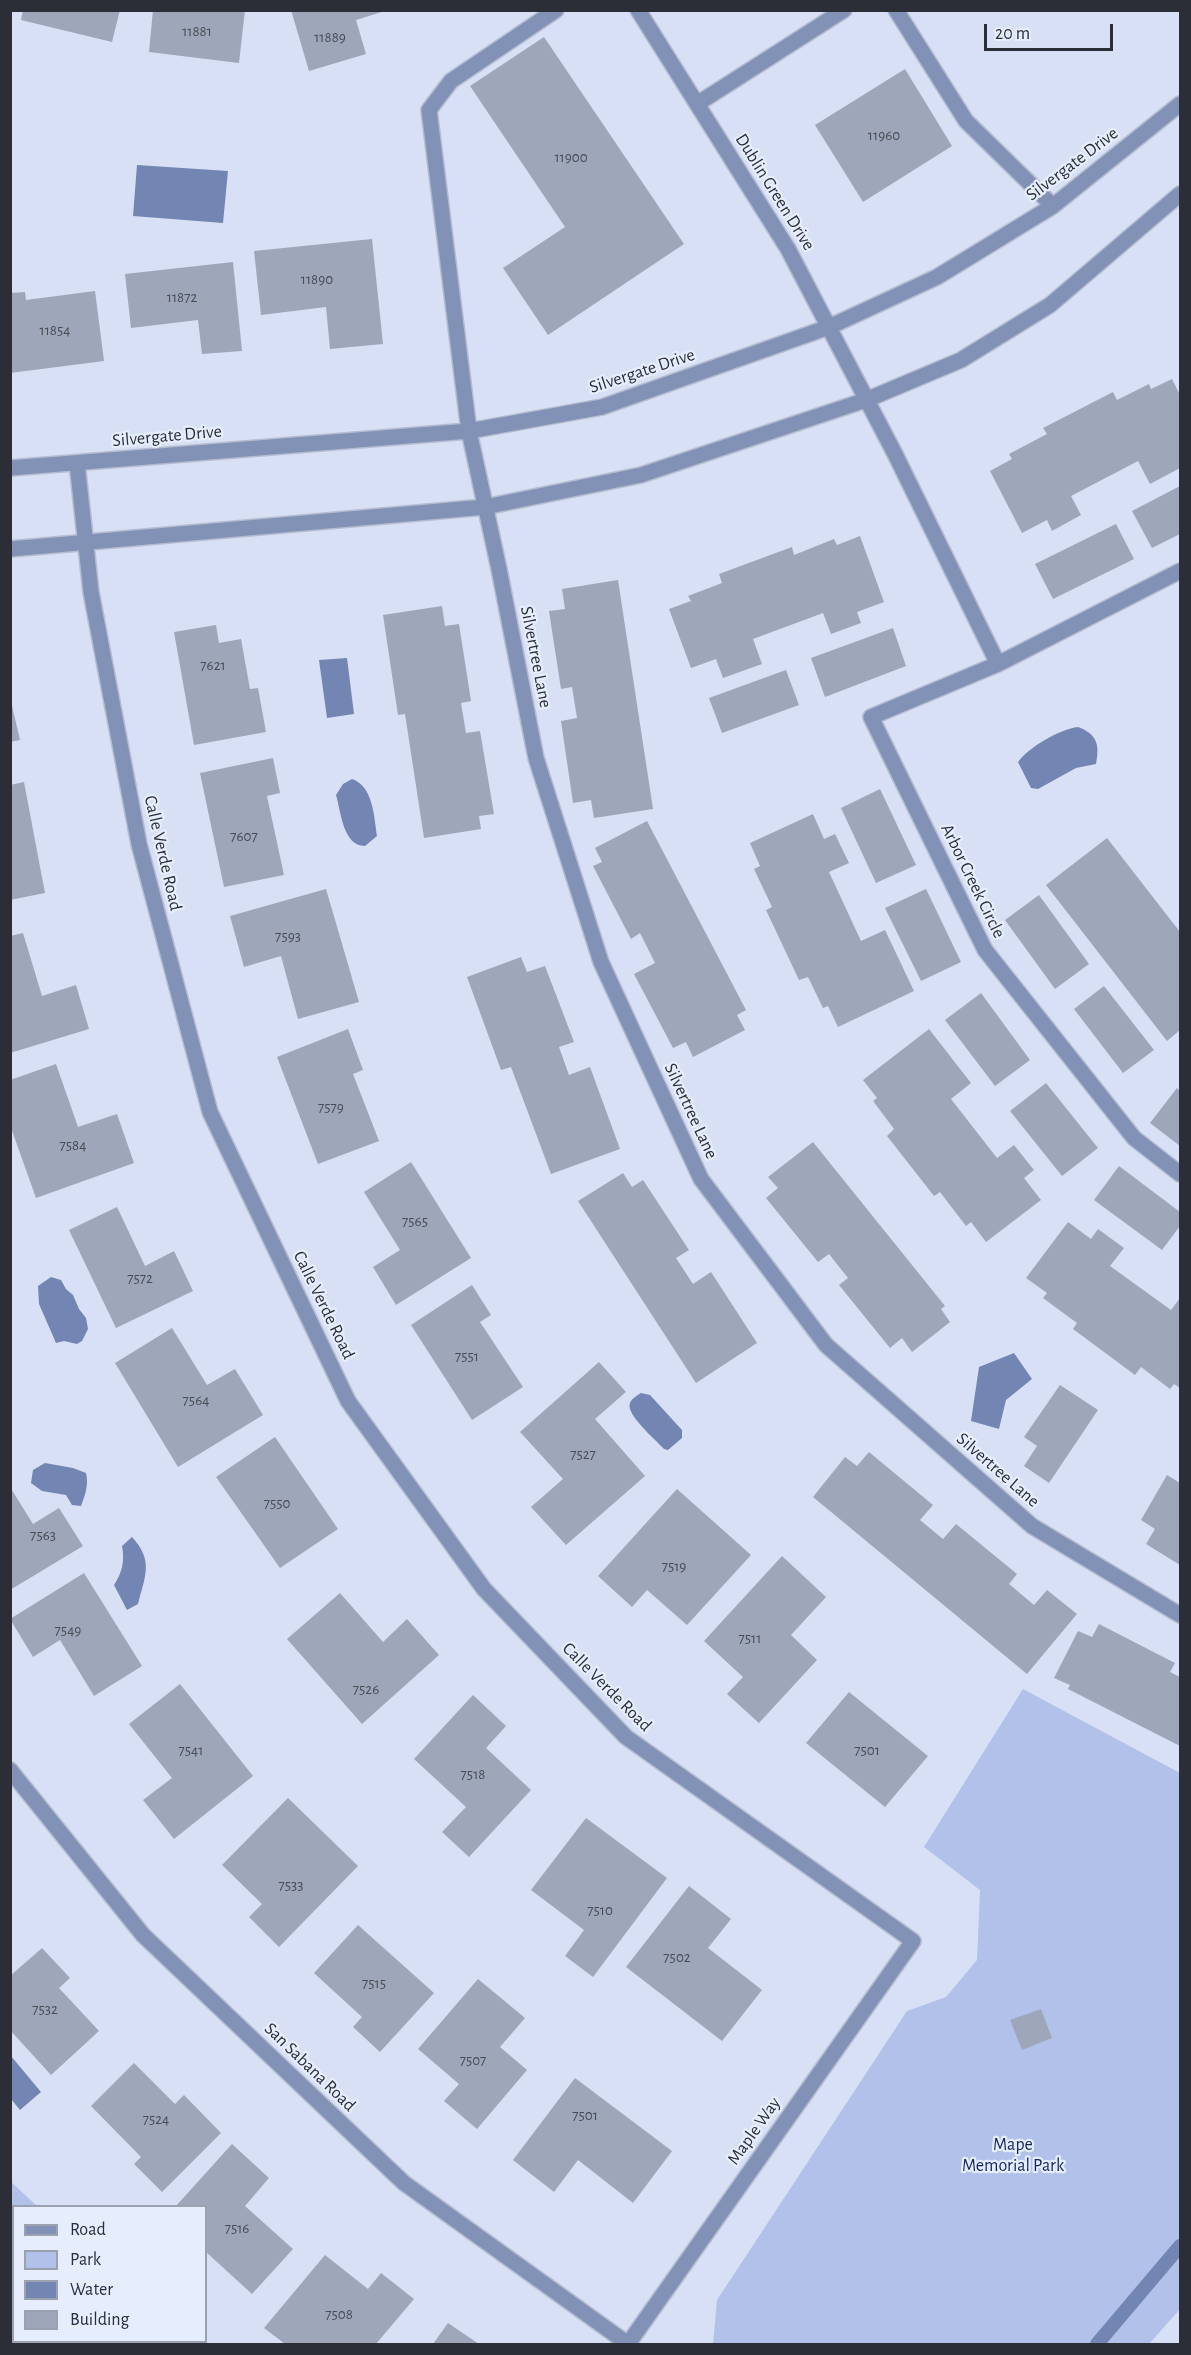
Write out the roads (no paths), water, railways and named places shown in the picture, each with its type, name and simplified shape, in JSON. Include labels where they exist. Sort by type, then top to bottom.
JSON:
[{"type":"street","name":"Silvertree Lane","points":[[556,10],[451,81],[429,110],[469,431],[536,758],[601,962],[701,1179],[826,1346],[1032,1526],[1180,1615]]},
{"type":"street","name":"Dublin Green Drive","points":[[638,10],[788,249],[866,400]]},
{"type":"street","points":[[697,104],[844,10]]},
{"type":"street","points":[[896,10],[966,121],[1053,206]]},
{"type":"street","name":"Silvergate Drive","points":[[10,468],[469,431],[602,407],[829,327],[937,278],[1053,206],[1180,104]]},
{"type":"street","points":[[10,549],[485,507],[641,475],[866,400],[960,360],[1050,305],[1180,194]]},
{"type":"street","points":[[866,400],[998,664]]},
{"type":"street","name":"Calle Verde Road","points":[[77,463],[91,592],[139,844],[210,1112],[348,1401],[484,1589],[626,1737],[913,1941]]},
{"type":"street","name":"Arbor Creek Circle","points":[[1180,571],[998,664],[871,717],[985,950],[1134,1138],[1180,1174]]},
{"type":"street","name":"San Sabana Road","points":[[10,1770],[143,1935],[404,2183],[628,2344]]},
{"type":"street","name":"Maple Way","points":[[628,2344],[913,1941]]},
{"type":"water","points":[[137,165],[228,171],[223,223],[133,216]]},
{"type":"water","points":[[347,658],[354,714],[327,718],[319,660]]},
{"type":"water","points":[[1078,727],[1089,733],[1096,741],[1098,751],[1096,764],[1076,768],[1038,789],[1031,788],[1018,762],[1029,750],[1045,740]]},
{"type":"water","points":[[352,779],[364,788],[373,811],[377,836],[365,846],[358,845],[347,834],[336,795],[343,784]]},
{"type":"water","points":[[51,1277],[61,1280],[86,1318],[88,1329],[82,1341],[77,1344],[64,1341],[56,1343],[39,1304],[38,1286]]},
{"type":"water","points":[[1014,1353],[1032,1379],[1006,1400],[999,1429],[971,1421],[979,1367]]},
{"type":"water","points":[[641,1393],[650,1395],[682,1430],[682,1438],[668,1450],[664,1449],[648,1433],[632,1414],[630,1403]]},
{"type":"water","points":[[45,1463],[86,1473],[87,1486],[81,1506],[72,1505],[66,1495],[42,1491],[31,1483],[33,1470]]},
{"type":"water","points":[[132,1537],[143,1554],[146,1569],[138,1604],[127,1610],[114,1585],[122,1567],[122,1546]]},
{"type":"water","points":[[11,2056],[41,2092],[20,2110],[11,2099]]},
{"type":"waterway","points":[[1097,2344],[1180,2246]]},
{"type":"park label","name":"Mape Memorial Park","points":[[1013,2155]]}]
